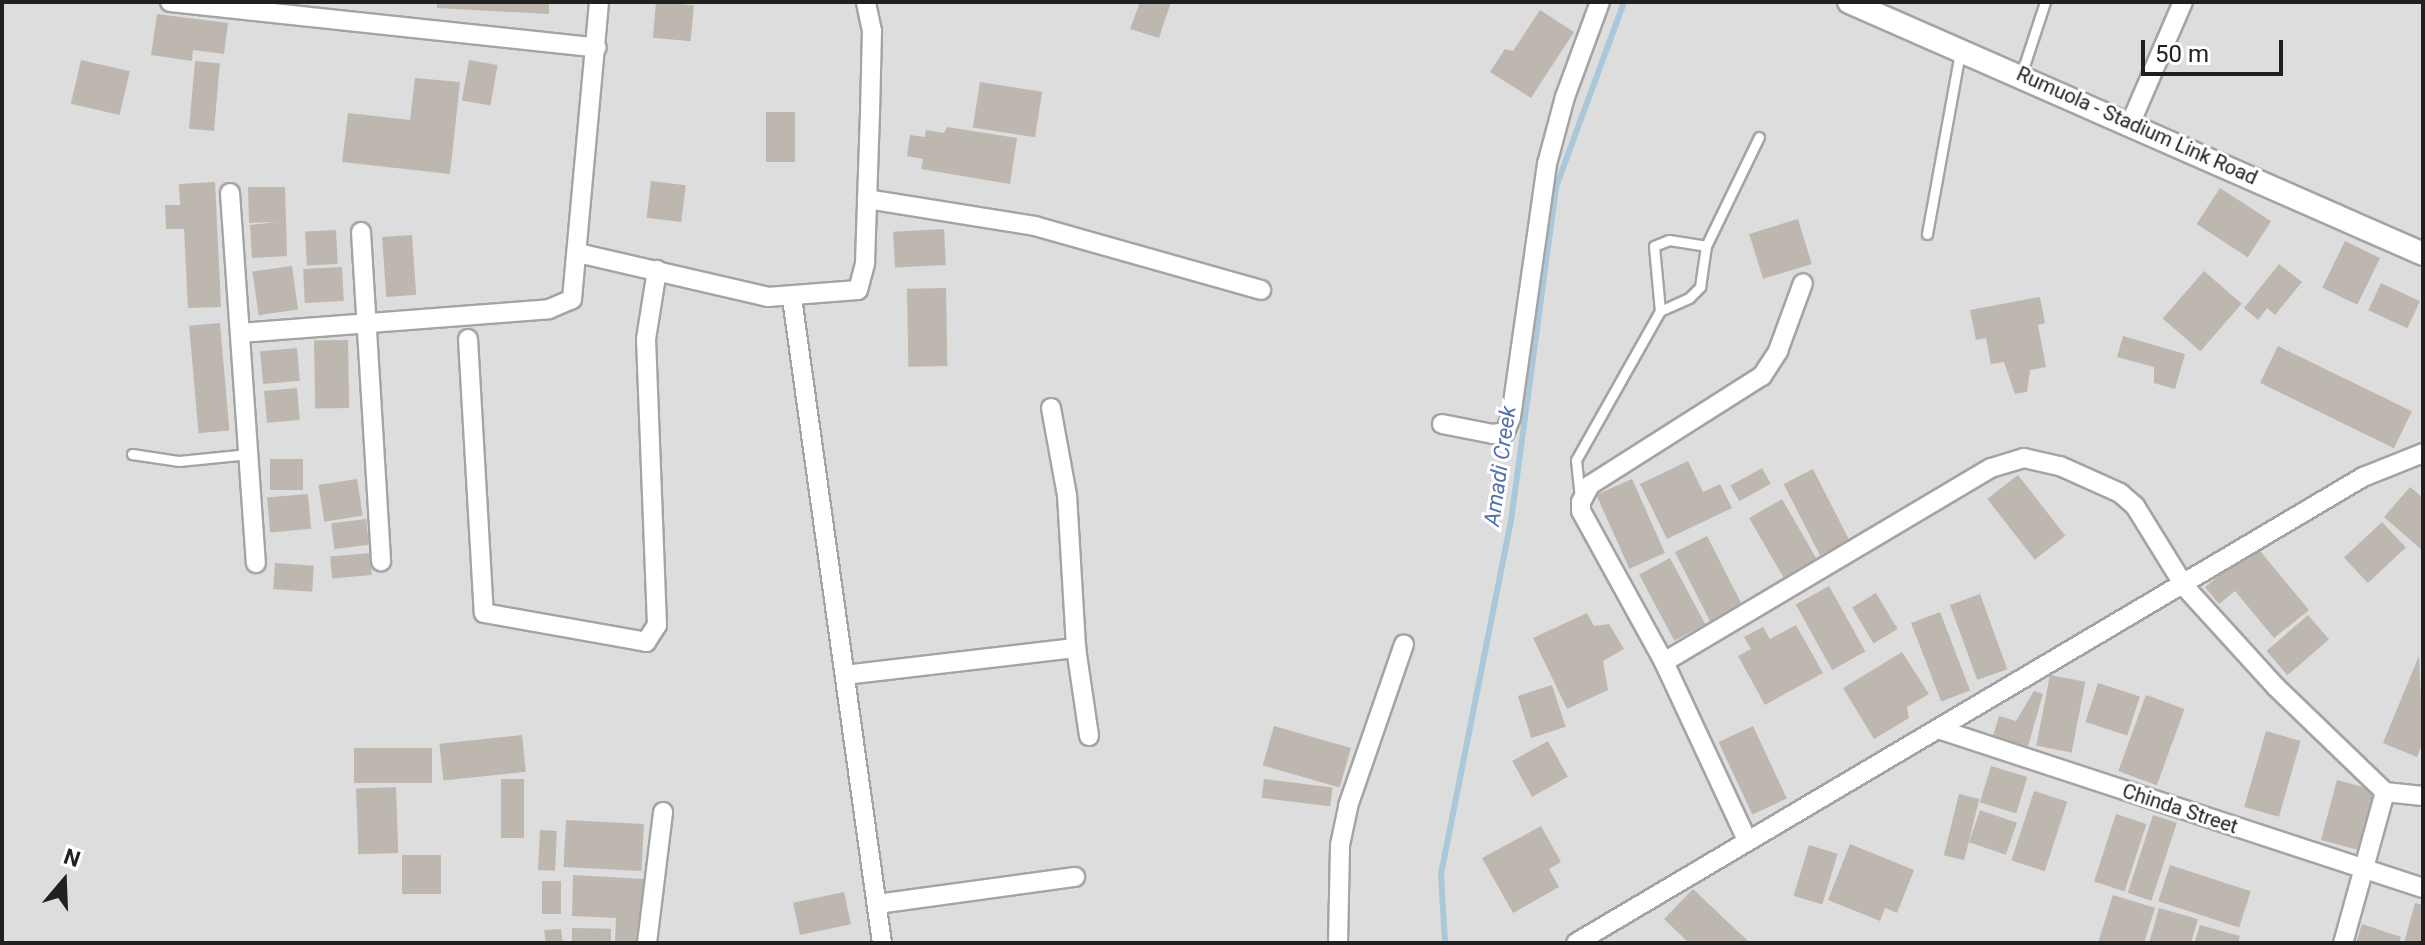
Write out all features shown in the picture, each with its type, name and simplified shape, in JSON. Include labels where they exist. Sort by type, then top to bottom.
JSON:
[{"type":"street","points":[[170,2],[251,6],[597,48]]},
{"type":"street","points":[[240,333],[562,306],[574,293],[599,2]]},
{"type":"street","points":[[578,253],[768,297],[845,293],[863,283],[872,31],[866,2]]},
{"type":"street","points":[[1442,424],[1493,434],[1505,432],[1511,417],[1547,164],[1565,97],[1600,2]]},
{"type":"street","name":"Rumuola - Stadium Link Road","points":[[1849,2],[2131,122],[2423,254]]},
{"type":"street","points":[[2131,122],[2183,2]]},
{"type":"street","points":[[230,193],[256,563]]},
{"type":"street","points":[[867,199],[1035,226],[1261,290]]},
{"type":"street","points":[[361,232],[381,561]]},
{"type":"street","points":[[468,339],[484,613],[646,642],[657,625],[646,339],[657,270]]},
{"type":"street","points":[[1747,840],[1664,662],[1581,511],[1581,502],[1590,485],[1762,376],[1778,351],[1803,283]]},
{"type":"street","points":[[792,298],[882,943]]},
{"type":"street","points":[[1051,408],[1067,495],[1076,648],[1089,736]]},
{"type":"street","points":[[1576,943],[1747,840],[2185,587],[2363,477],[2423,453]]},
{"type":"street","points":[[1664,662],[1991,468],[2024,458],[2060,466],[2120,493],[2135,506],[2185,587],[2276,687],[2385,792],[2423,796]]},
{"type":"street","points":[[1338,943],[1340,845],[1348,806],[1404,644]]},
{"type":"street","points":[[845,675],[1076,648]]},
{"type":"street","name":"Chinda Street","points":[[1938,729],[2423,888]]},
{"type":"street","points":[[2343,943],[2367,871],[2385,792]]},
{"type":"street","points":[[647,943],[663,812]]},
{"type":"street","points":[[877,904],[1075,877]]},
{"type":"lane","points":[[2021,75],[2045,2]]},
{"type":"lane","points":[[1927,234],[1960,49]]},
{"type":"lane","points":[[1581,502],[1576,460],[1660,311],[1695,294],[1706,246],[1759,137]]},
{"type":"lane","points":[[1660,311],[1654,246],[1669,240],[1706,246]]},
{"type":"lane","points":[[132,454],[179,461],[249,454]]},
{"type":"shaded area","points":[[2,2],[2423,2],[2423,943],[2,943]]},
{"type":"building","points":[[437,2],[549,2],[549,14],[437,8]]},
{"type":"building","points":[[656,2],[694,5],[691,41],[653,38]]},
{"type":"building","points":[[1140,2],[1171,2],[1159,38],[1130,29]]},
{"type":"building","points":[[1540,10],[1574,32],[1531,98],[1490,72],[1505,49],[1513,51]]},
{"type":"building","points":[[157,14],[228,23],[224,54],[193,50],[192,61],[151,55]]},
{"type":"building","points":[[81,60],[130,71],[120,115],[71,104]]},
{"type":"building","points":[[469,60],[498,65],[490,105],[462,100]]},
{"type":"building","points":[[195,61],[220,63],[214,131],[189,129]]},
{"type":"building","points":[[415,78],[460,82],[450,174],[342,162],[348,113],[410,120]]},
{"type":"building","points":[[980,82],[1042,92],[1035,137],[973,127]]},
{"type":"building","points":[[766,112],[795,112],[795,162],[766,162]]},
{"type":"building","points":[[947,127],[1017,138],[1010,184],[921,169],[923,159],[907,156],[910,135],[925,137],[926,130],[944,133]]},
{"type":"building","points":[[651,181],[686,185],[681,222],[646,218]]},
{"type":"building","points":[[215,182],[221,307],[188,308],[184,229],[166,229],[165,205],[180,205],[179,184]]},
{"type":"building","points":[[248,187],[285,187],[287,256],[252,258],[250,225],[278,222],[249,223]]},
{"type":"building","points":[[2220,188],[2271,221],[2248,257],[2197,224]]},
{"type":"building","points":[[1798,219],[1812,264],[1763,279],[1749,234]]},
{"type":"building","points":[[944,229],[946,265],[895,268],[893,232]]},
{"type":"building","points":[[336,230],[338,264],[307,266],[305,232]]},
{"type":"building","points":[[412,235],[416,295],[386,297],[382,237]]},
{"type":"building","points":[[2345,241],[2380,258],[2357,305],[2322,288]]},
{"type":"building","points":[[2279,264],[2302,282],[2275,315],[2267,308],[2258,320],[2244,308]]},
{"type":"building","points":[[292,266],[298,310],[259,315],[252,272]]},
{"type":"building","points":[[342,267],[344,301],[305,303],[303,269]]},
{"type":"building","points":[[2204,271],[2242,304],[2200,351],[2163,319]]},
{"type":"building","points":[[2381,283],[2420,301],[2407,328],[2368,310]]},
{"type":"building","points":[[946,288],[947,366],[908,367],[907,289]]},
{"type":"building","points":[[2040,297],[2045,323],[2038,325],[2046,367],[2030,370],[2027,392],[2015,394],[2004,362],[1991,364],[1986,338],[1976,340],[1970,310]]},
{"type":"building","points":[[220,323],[229,431],[199,433],[189,326]]},
{"type":"building","points":[[2123,336],[2185,354],[2175,389],[2154,383],[2154,367],[2117,357]]},
{"type":"building","points":[[348,340],[349,408],[315,409],[314,341]]},
{"type":"building","points":[[2278,346],[2412,411],[2394,448],[2260,383]]},
{"type":"building","points":[[297,348],[300,381],[263,384],[260,351]]},
{"type":"building","points":[[297,388],[300,420],[267,423],[264,391]]},
{"type":"building","points":[[270,459],[303,459],[303,490],[270,490]]},
{"type":"building","points":[[1688,461],[1703,492],[1720,484],[1732,508],[1667,539],[1640,484]]},
{"type":"building","points":[[1762,468],[1771,484],[1739,501],[1731,485]]},
{"type":"building","points":[[1813,469],[1849,540],[1820,555],[1784,484]]},
{"type":"building","points":[[2018,475],[2065,536],[2035,560],[1987,499]]},
{"type":"building","points":[[357,479],[363,516],[324,522],[318,485]]},
{"type":"building","points":[[1632,479],[1665,553],[1629,569],[1596,495]]},
{"type":"building","points":[[2410,487],[2423,498],[2423,551],[2384,517]]},
{"type":"building","points":[[308,494],[311,529],[270,532],[267,498]]},
{"type":"building","points":[[1782,499],[1817,560],[1784,579],[1749,518]]},
{"type":"building","points":[[366,519],[369,545],[334,549],[331,523]]},
{"type":"building","points":[[2382,522],[2406,548],[2368,583],[2344,557]]},
{"type":"building","points":[[1707,536],[1743,607],[1711,624],[1675,552]]},
{"type":"building","points":[[2256,546],[2309,610],[2274,638],[2235,591],[2219,604],[2205,587]]},
{"type":"building","points":[[370,553],[372,575],[332,578],[330,556]]},
{"type":"building","points":[[1670,558],[1705,624],[1674,641],[1639,574]]},
{"type":"building","points":[[275,563],[314,566],[312,592],[273,589]]},
{"type":"building","points":[[1829,586],[1865,652],[1832,670],[1796,604]]},
{"type":"building","points":[[1876,593],[1898,629],[1874,643],[1852,607]]},
{"type":"building","points":[[1980,594],[2007,669],[1977,680],[1950,605]]},
{"type":"building","points":[[1940,612],[1970,690],[1941,702],[1911,623]]},
{"type":"building","points":[[1587,613],[1594,626],[1609,624],[1624,649],[1603,661],[1608,690],[1567,709],[1533,638]]},
{"type":"building","points":[[2308,615],[2329,639],[2287,675],[2266,651]]},
{"type":"building","points":[[1796,625],[1823,673],[1765,705],[1738,656],[1751,649],[1744,637],[1763,627],[1770,639]]},
{"type":"building","points":[[1902,652],[1929,694],[1907,707],[1909,718],[1874,739],[1843,688]]},
{"type":"building","points":[[2419,656],[2423,742],[2417,757],[2383,743]]},
{"type":"building","points":[[2050,675],[2085,682],[2072,753],[2036,746]]},
{"type":"building","points":[[2098,683],[2140,697],[2127,736],[2085,722]]},
{"type":"building","points":[[1552,685],[1566,727],[1531,738],[1518,696]]},
{"type":"building","points":[[2034,691],[2043,694],[2028,746],[1993,736],[1999,716],[2016,721]]},
{"type":"building","points":[[2146,695],[2185,709],[2157,785],[2118,771]]},
{"type":"building","points":[[1274,726],[1351,748],[1340,787],[1263,765]]},
{"type":"building","points":[[1753,726],[1787,799],[1752,815],[1719,742]]},
{"type":"building","points":[[2266,731],[2301,741],[2279,817],[2244,807]]},
{"type":"building","points":[[522,735],[526,772],[443,780],[439,744]]},
{"type":"building","points":[[1548,741],[1568,777],[1532,797],[1512,761]]},
{"type":"building","points":[[354,748],[432,748],[432,783],[354,783]]},
{"type":"building","points":[[1991,766],[2027,777],[2016,813],[1980,802]]},
{"type":"building","points":[[501,779],[524,779],[524,838],[501,838]]},
{"type":"building","points":[[1264,779],[1332,787],[1330,806],[1262,798]]},
{"type":"building","points":[[2337,780],[2375,790],[2359,850],[2321,840]]},
{"type":"building","points":[[396,787],[398,853],[358,854],[356,788]]},
{"type":"building","points":[[2034,791],[2067,802],[2045,871],[2011,860]]},
{"type":"building","points":[[1959,794],[1979,799],[1964,860],[1944,855]]},
{"type":"building","points":[[1980,810],[2017,823],[2006,855],[1969,842]]},
{"type":"building","points":[[2116,814],[2146,824],[2124,891],[2094,882]]},
{"type":"building","points":[[2153,815],[2177,823],[2151,901],[2128,893]]},
{"type":"building","points":[[566,820],[644,824],[641,871],[564,867]]},
{"type":"building","points":[[1541,826],[1561,862],[1549,869],[1559,887],[1513,913],[1482,858]]},
{"type":"building","points":[[540,830],[557,831],[555,871],[538,870]]},
{"type":"building","points":[[1850,844],[1914,870],[1897,913],[1885,908],[1880,921],[1828,900]]},
{"type":"building","points":[[1809,845],[1838,854],[1822,904],[1794,896]]},
{"type":"building","points":[[402,855],[441,855],[441,894],[402,894]]},
{"type":"building","points":[[2170,865],[2251,891],[2239,927],[2158,901]]},
{"type":"building","points":[[573,875],[644,879],[641,943],[615,942],[616,918],[572,916]]},
{"type":"building","points":[[542,881],[561,881],[561,914],[542,914]]},
{"type":"building","points":[[1693,889],[1750,943],[1689,943],[1664,919]]},
{"type":"building","points":[[844,892],[851,924],[800,935],[793,903]]},
{"type":"building","points":[[2113,895],[2155,908],[2144,943],[2098,943]]},
{"type":"building","points":[[2415,903],[2423,905],[2423,943],[2404,943]]},
{"type":"building","points":[[2159,908],[2198,919],[2191,943],[2149,943]]},
{"type":"building","points":[[2362,924],[2401,937],[2399,943],[2356,943]]},
{"type":"building","points":[[2200,925],[2240,936],[2238,943],[2194,943]]},
{"type":"building","points":[[572,928],[611,929],[611,943],[572,943]]},
{"type":"building","points":[[561,929],[563,943],[546,943],[544,930]]},
{"type":"waterway","name":"Amadi Creek","points":[[1445,943],[1441,874],[1511,521],[1556,187],[1624,2]]}]
